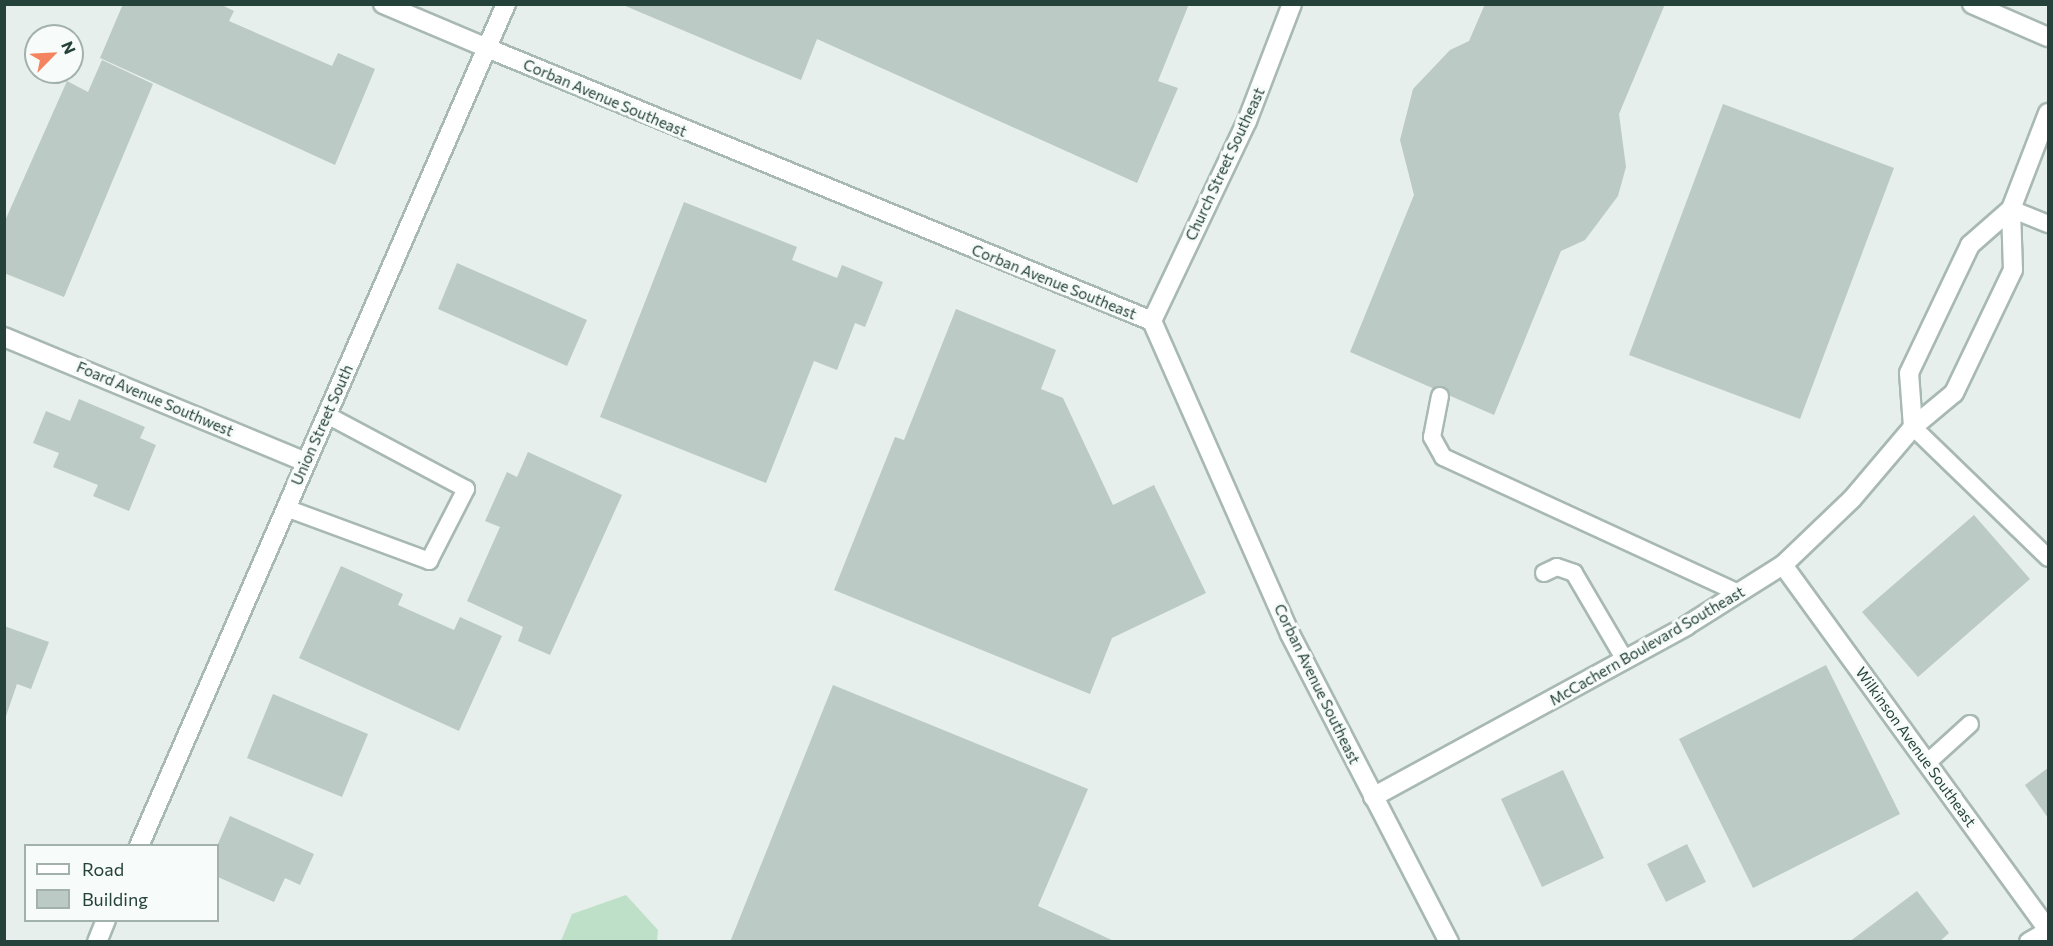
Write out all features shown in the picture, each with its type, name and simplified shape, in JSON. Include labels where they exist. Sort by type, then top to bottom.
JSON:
[{"type":"main road","name":"Corban Avenue Southeast","points":[[383,4],[1152,321],[1290,634],[1449,942]]},
{"type":"main road","name":"Union Street South","points":[[140,844],[506,4]]},
{"type":"main road","name":"Church Street Southeast","points":[[1152,321],[1247,121],[1293,4]]},
{"type":"main road","points":[[1972,4],[2049,37]]},
{"type":"main road","name":"McCachern Boulevard Southeast","points":[[1373,797],[1625,660],[1739,593],[1783,565],[1852,499],[1913,427],[1953,393],[2013,270],[2011,209],[2049,113]]},
{"type":"main road","name":"McCachern Boulevard Southeast","points":[[1913,427],[1909,373],[1970,245],[2011,209]]},
{"type":"main road","name":"Foard Avenue Southwest","points":[[4,337],[306,462]]},
{"type":"main road","name":"Wilkinson Avenue Southeast","points":[[1783,565],[2049,931]]},
{"type":"main road","points":[[97,942],[106,922]]},
{"type":"main road","points":[[2029,942],[2049,931]]},
{"type":"lane","points":[[2011,209],[2049,224]]},
{"type":"lane","points":[[1440,396],[1432,417],[1432,437],[1443,457],[1739,593]]},
{"type":"lane","points":[[286,508],[429,561],[466,489],[327,415]]},
{"type":"lane","points":[[1913,427],[2049,558]]},
{"type":"lane","points":[[1544,573],[1557,567],[1574,573],[1625,660]]},
{"type":"lane","points":[[1927,763],[1970,724]]},
{"type":"green space","points":[[626,895],[658,930],[657,941],[561,941],[572,914]]},
{"type":"building","points":[[123,4],[220,4],[234,11],[229,21],[332,66],[338,53],[375,69],[335,165],[100,58]]},
{"type":"building","points":[[1189,4],[1158,81],[1178,88],[1137,183],[817,39],[801,80],[623,5]]},
{"type":"building","points":[[1485,4],[1665,4],[1619,114],[1626,167],[1618,196],[1585,240],[1561,251],[1494,415],[1350,352],[1414,195],[1400,140],[1413,89],[1450,50],[1469,41]]},
{"type":"building","points":[[102,60],[153,84],[64,297],[4,273],[4,223],[66,84],[73,84],[88,92]]},
{"type":"building","points":[[1723,104],[1894,168],[1800,419],[1629,355]]},
{"type":"building","points":[[684,202],[797,247],[792,260],[837,278],[842,265],[883,282],[865,327],[855,323],[837,370],[814,361],[766,483],[600,417]]},
{"type":"building","points":[[457,263],[587,320],[567,366],[438,309]]},
{"type":"building","points":[[956,309],[1056,350],[1041,389],[1063,398],[1113,505],[1154,485],[1206,593],[1112,638],[1090,694],[834,590],[895,437],[904,440]]},
{"type":"building","points":[[79,399],[145,427],[140,438],[156,445],[129,511],[93,496],[98,485],[53,467],[59,453],[33,443],[46,411],[70,421]]},
{"type":"building","points":[[528,452],[622,495],[550,655],[518,641],[523,627],[467,601],[500,527],[485,521],[507,472],[517,477]]},
{"type":"building","points":[[1974,515],[2030,579],[1918,677],[1862,612]]},
{"type":"building","points":[[341,566],[403,594],[398,605],[454,630],[460,617],[502,636],[459,731],[299,658]]},
{"type":"building","points":[[4,626],[49,642],[31,689],[17,684],[5,719]]},
{"type":"building","points":[[1826,665],[1900,814],[1753,888],[1679,739]]},
{"type":"building","points":[[833,685],[1088,789],[1038,906],[1116,942],[730,942]]},
{"type":"building","points":[[273,694],[368,734],[342,797],[247,758]]},
{"type":"building","points":[[2048,768],[2048,818],[2025,785]]},
{"type":"building","points":[[1563,770],[1604,858],[1542,887],[1501,799]]},
{"type":"building","points":[[230,816],[314,854],[300,885],[285,878],[274,902],[219,877],[218,844]]},
{"type":"building","points":[[1687,844],[1706,882],[1666,902],[1647,864]]},
{"type":"building","points":[[1917,891],[1949,933],[1939,942],[1849,942]]}]
